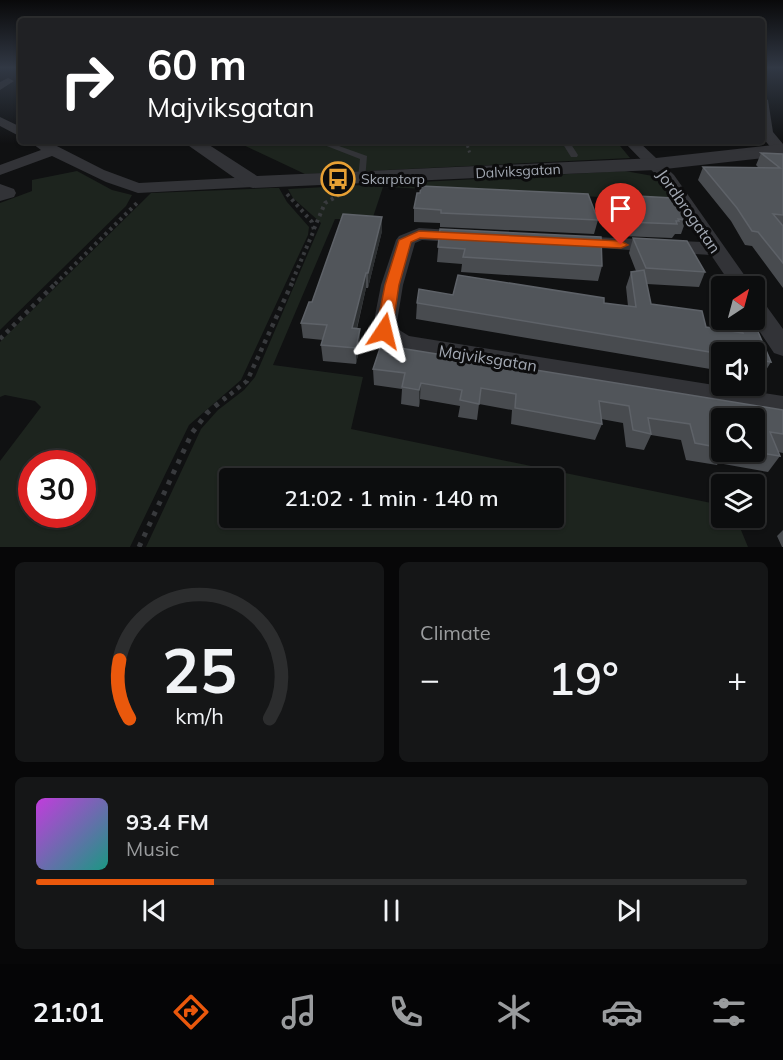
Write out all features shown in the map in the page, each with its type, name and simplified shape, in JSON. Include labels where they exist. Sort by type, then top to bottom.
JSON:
[{"type":"street","points":[[0,121],[18,131]]},
{"type":"street","points":[[765,125],[766,133],[782,151]]},
{"type":"street","name":"Dalviksgatan","points":[[42,144],[123,184],[138,188],[656,164],[782,151]]},
{"type":"street","points":[[196,144],[253,182]]},
{"type":"street","name":"Jordbrogatan","points":[[633,144],[656,164],[674,186],[735,276]]},
{"type":"street","points":[[0,170],[54,150]]},
{"type":"street","points":[[0,189],[8,193],[0,196]]},
{"type":"street","name":"Majviksgatan","points":[[490,238],[419,234],[406,240],[392,285],[384,331],[403,344],[783,407]]},
{"type":"street","points":[[550,241],[716,249]]},
{"type":"street","points":[[765,321],[783,347]]},
{"type":"lane","points":[[326,144],[364,158],[362,178]]},
{"type":"lane","points":[[567,144],[574,154]]},
{"type":"path","points":[[467,144],[470,154]]},
{"type":"path","points":[[139,547],[192,433],[207,413],[247,381],[325,203],[359,183],[362,178]]},
{"type":"path","points":[[0,339],[153,187]]},
{"type":"path","points":[[284,190],[290,200],[312,222],[314,230]]},
{"type":"shaded area","points":[[241,144],[618,144],[630,158],[305,174]]},
{"type":"shaded area","points":[[77,171],[112,190],[132,195],[126,206],[0,330],[0,203],[32,191],[32,180]]},
{"type":"shaded area","points":[[625,171],[653,176],[673,197],[666,200],[383,187],[372,220],[335,219],[273,365],[363,377],[351,429],[541,468],[219,468],[219,528],[564,528],[564,473],[711,503],[711,528],[740,528],[748,547],[146,547],[201,429],[218,410],[244,390],[255,377],[321,223],[293,198],[288,189]]},
{"type":"shaded area","points":[[279,188],[287,202],[309,227],[308,235],[241,380],[189,425],[130,547],[0,547],[0,461],[41,407],[35,401],[5,395],[0,397],[0,342],[151,193]]},
{"type":"building","points":[[761,153],[783,154],[783,215],[773,214],[783,226],[783,263],[758,232],[752,231],[737,208],[703,167],[780,168]]},
{"type":"building","points":[[421,186],[588,194],[598,220],[441,213],[441,210],[414,208]]},
{"type":"building","points":[[619,195],[673,198],[686,220],[678,219],[677,224],[626,222]]},
{"type":"building","points":[[343,214],[382,217],[352,328],[360,329],[356,348],[321,345],[327,325],[301,323],[309,302],[312,302]]},
{"type":"building","points":[[440,229],[601,237],[602,266],[463,257],[465,249],[438,247]]},
{"type":"building","points":[[633,238],[687,241],[705,272],[646,268]]},
{"type":"building","points":[[644,270],[651,304],[702,311],[706,327],[711,328],[711,330],[743,333],[742,330],[757,330],[762,342],[711,342],[711,352],[417,303],[419,289],[453,295],[458,275],[604,298],[604,303],[636,307],[631,272]]},
{"type":"building","points":[[381,345],[783,410],[783,434],[770,432],[780,456],[765,454],[765,408],[711,408],[711,446],[695,443],[690,424],[648,418],[651,434],[633,430],[629,406],[599,401],[602,424],[515,408],[516,394],[481,388],[479,404],[460,400],[462,390],[421,383],[419,390],[402,387],[405,373],[373,369]]},
{"type":"building","points":[[765,348],[771,362],[765,361]]},
{"type":"place","name":"Skarptorp","points":[[338,179]]},
{"type":"route","points":[[384,331],[392,285],[406,240],[419,234],[621,245]]}]
